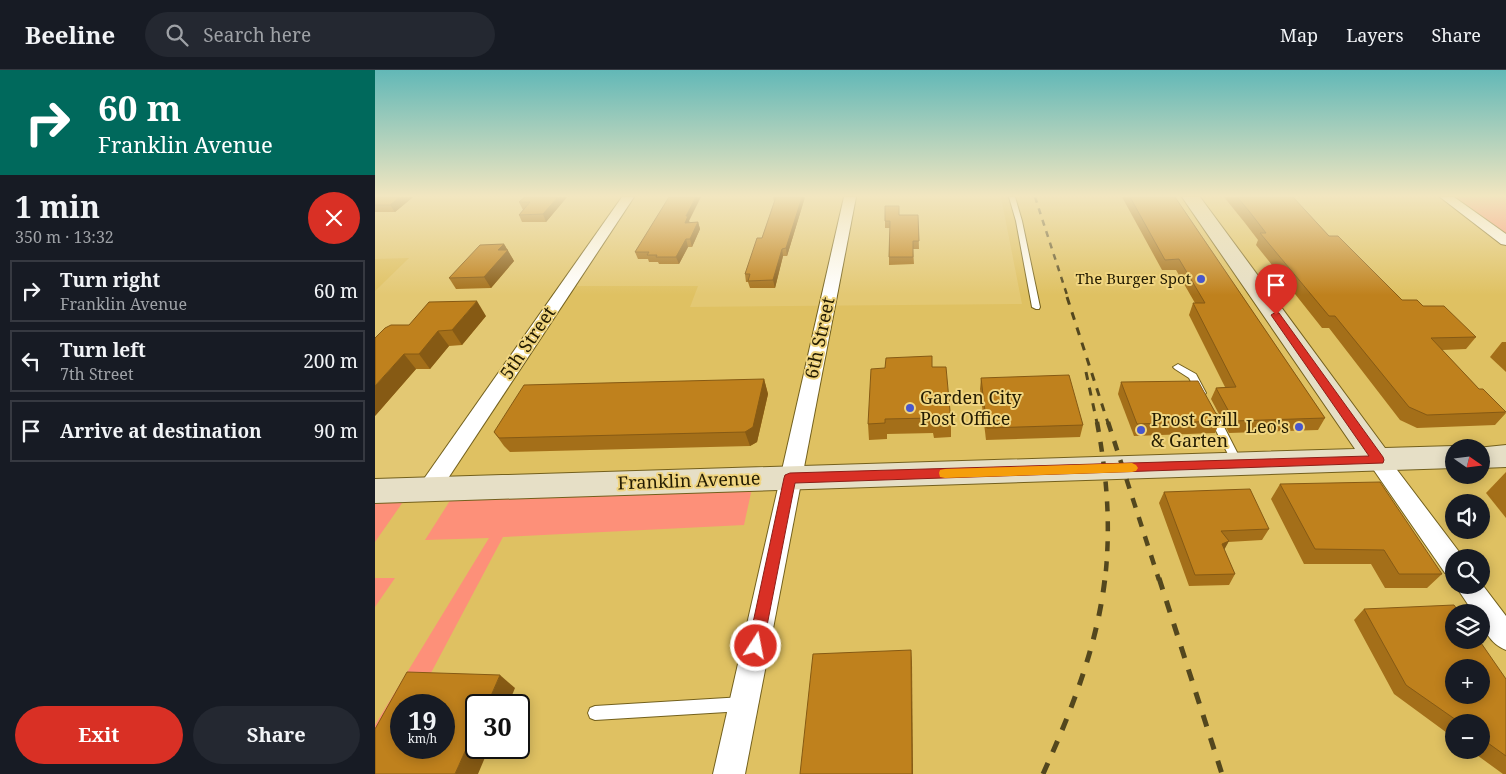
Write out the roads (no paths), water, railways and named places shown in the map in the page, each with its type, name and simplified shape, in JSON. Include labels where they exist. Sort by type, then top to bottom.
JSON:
[{"type":"main road","points":[[1214,230],[1378,460]]},
{"type":"main road","points":[[1490,457],[1506,456]]},
{"type":"main road","name":"Franklin Avenue","points":[[375,490],[1445,458]]},
{"type":"street","name":"5th Street","points":[[429,489],[606,230]]},
{"type":"street","name":"6th Street","points":[[729,774],[843,230]]},
{"type":"street","points":[[1491,230],[1506,241]]},
{"type":"street","points":[[1378,460],[1445,553]]},
{"type":"street","points":[[1475,594],[1506,637]]},
{"type":"lane","points":[[1021,230],[1036,307]]},
{"type":"lane","points":[[1178,367],[1193,376],[1239,465]]},
{"type":"lane","points":[[595,713],[744,704]]},
{"type":"railway","points":[[1046,230],[1068,298]]},
{"type":"railway","points":[[1067,297],[1108,423]]},
{"type":"railway","points":[[1086,372],[1097,423]]},
{"type":"railway","points":[[1097,422],[1103,462],[1108,520],[1105,580]]},
{"type":"railway","points":[[1108,422],[1159,580]]},
{"type":"railway","points":[[1043,774],[1073,703],[1089,654],[1096,629],[1105,578]]},
{"type":"railway","points":[[1159,578],[1222,774]]},
{"type":"place","name":"The Burger Spot","points":[[1201,279]]},
{"type":"place","name":"Garden City Post Office","points":[[910,408]]},
{"type":"place","name":"Leo's","points":[[1299,427]]},
{"type":"place","name":"Prost Grill & Garten","points":[[1141,430]]}]
